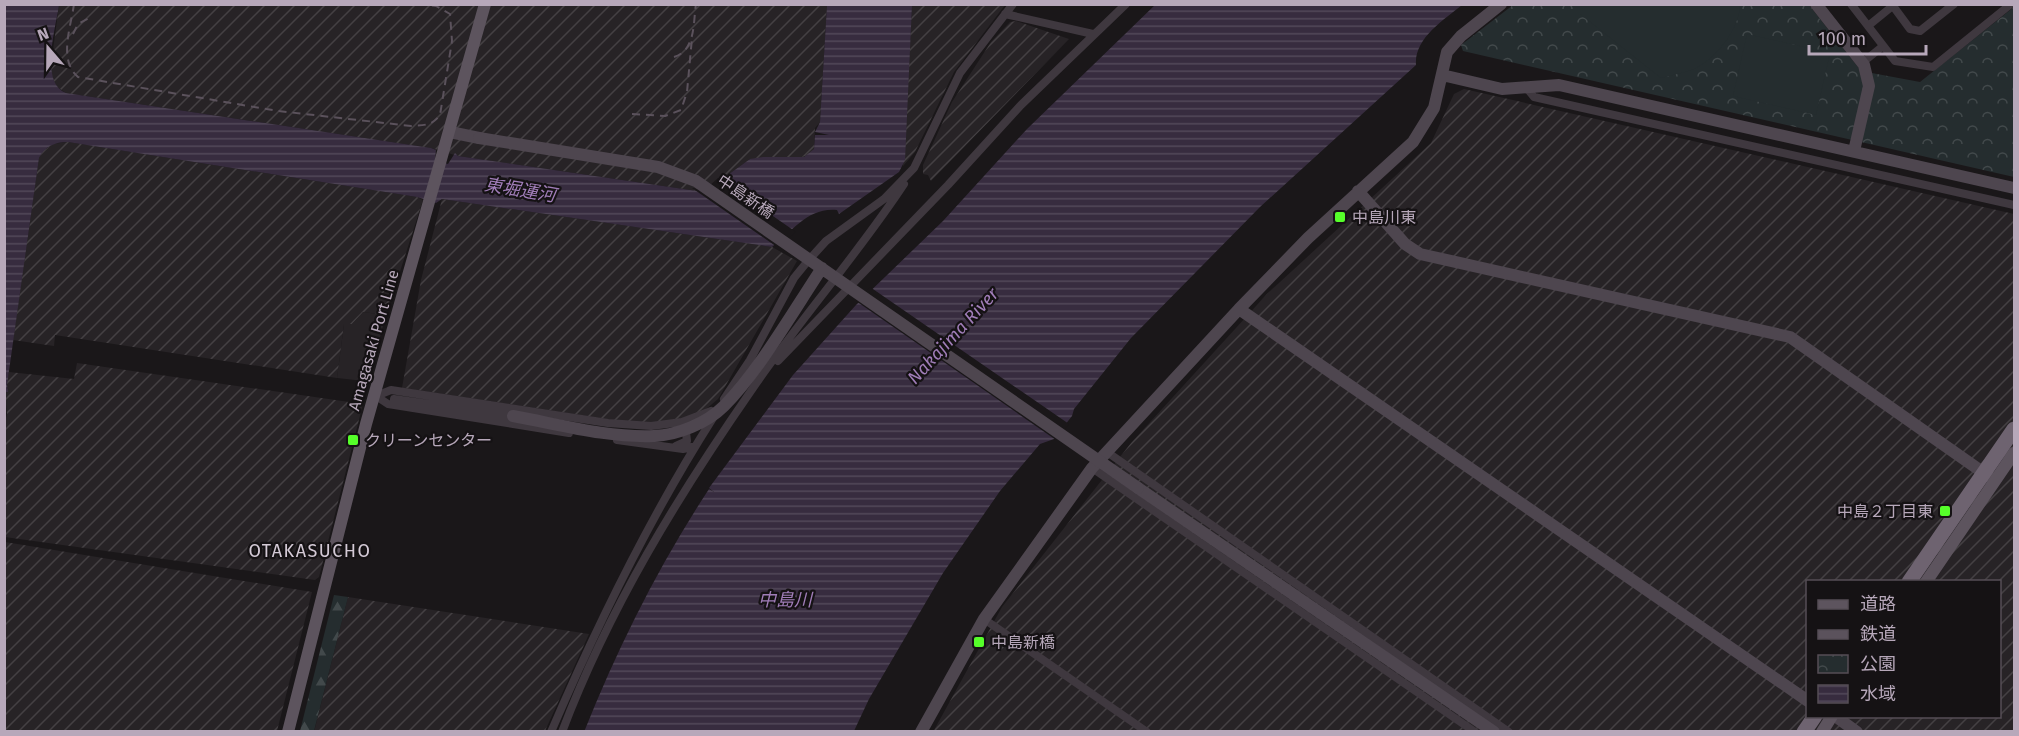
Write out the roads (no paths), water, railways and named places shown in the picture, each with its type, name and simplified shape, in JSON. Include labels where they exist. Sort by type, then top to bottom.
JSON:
[{"type":"highway","points":[[1909,580],[2014,429]]},
{"type":"highway","points":[[1919,580],[2014,443]]},
{"type":"highway","points":[[1804,732],[1814,718]]},
{"type":"highway","points":[[1814,732],[1823,718]]},
{"type":"main road","points":[[450,132],[485,4]]},
{"type":"main road","name":"Amagasaki Port Line","points":[[288,732],[366,424],[376,396],[450,132]]},
{"type":"main road","points":[[1902,580],[2014,418]]},
{"type":"main road","points":[[1927,580],[2014,453]]},
{"type":"main road","points":[[1795,732],[1806,718]]},
{"type":"main road","points":[[1822,732],[1833,718]]},
{"type":"street","points":[[562,732],[598,648],[638,568],[680,497],[753,388],[892,202],[914,168],[960,73],[1012,4]]},
{"type":"street","points":[[753,388],[948,185],[1021,105],[1126,4]]},
{"type":"street","points":[[921,732],[984,619],[1092,468],[1239,309],[1422,130],[1434,108],[1448,52],[1453,44],[1501,4]]},
{"type":"street","points":[[1816,4],[1862,63],[1868,75],[1869,86],[1854,151]]},
{"type":"street","points":[[1851,4],[1895,61],[1933,67],[2012,4]]},
{"type":"street","points":[[1868,26],[1894,5],[1910,29],[1920,31],[1954,4]]},
{"type":"street","points":[[1005,14],[1093,34]]},
{"type":"street","points":[[1862,63],[1883,46]]},
{"type":"street","points":[[1442,75],[1502,89],[1559,85],[2014,188]]},
{"type":"street","points":[[1525,86],[1534,98],[2014,206]]},
{"type":"street","name":"中島新橋","points":[[450,132],[658,167],[696,181],[1494,732]]},
{"type":"street","points":[[551,732],[596,630],[692,447],[750,360],[794,278],[826,242],[884,199],[914,168]]},
{"type":"street","points":[[1358,192],[1406,244],[1420,254],[1790,337],[1995,481]]},
{"type":"street","points":[[376,396],[622,435],[655,436],[698,424],[723,408],[742,386],[822,268]]},
{"type":"street","points":[[1239,309],[1806,700]]},
{"type":"street","points":[[376,396],[391,390],[608,423],[669,425],[683,429],[687,441],[680,446],[661,446]]},
{"type":"street","points":[[376,396],[388,404],[661,446],[692,447]]},
{"type":"street","points":[[669,425],[704,415],[723,401]]},
{"type":"street","points":[[1107,452],[1509,732]]},
{"type":"street","points":[[1092,468],[1475,732]]},
{"type":"street","points":[[984,619],[1147,732]]},
{"type":"street","points":[[1836,718],[1857,732]]},
{"type":"water","name":"東堀運河","points":[[4,5],[59,5],[51,67],[58,87],[66,93],[431,148],[436,150],[435,160],[448,164],[455,153],[458,156],[704,192],[750,159],[804,157],[814,149],[815,135],[829,135],[815,132],[820,122],[827,5],[912,5],[905,160],[899,172],[839,214],[837,210],[827,210],[809,216],[772,247],[442,199],[436,203],[417,197],[68,142],[59,143],[47,148],[39,158],[7,385],[8,392],[5,392]]},
{"type":"water","name":"中島川","points":[[1155,5],[1462,5],[1439,23],[1425,38],[1417,55],[1416,65],[1260,207],[1131,338],[1074,409],[1072,416],[1054,439],[1040,444],[1000,491],[943,573],[869,699],[854,731],[584,732],[625,638],[673,547],[709,489],[714,492],[709,488],[793,375],[856,305],[943,221],[1027,129]]},
{"type":"railway","points":[[74,4],[67,52],[72,70],[78,77],[278,111],[411,126],[431,123],[440,115],[452,41],[450,14],[436,6],[422,4]]},
{"type":"railway","points":[[674,57],[681,53],[690,42],[696,4]]},
{"type":"railway","points":[[73,34],[78,24],[89,18]]},
{"type":"railway","points":[[632,114],[665,116],[681,110],[687,92],[692,38]]},
{"type":"place","name":"中島川東","points":[[1340,217]]},
{"type":"place","name":"クリーンセンター","points":[[353,440]]},
{"type":"place","name":"中島２丁目東","points":[[1945,511]]},
{"type":"place","name":"中島新橋","points":[[979,642]]},
{"type":"district","name":"OTAKASUCHO","points":[[310,551]]},
{"type":"water label","name":"Nakajima River","points":[[953,336]]}]
